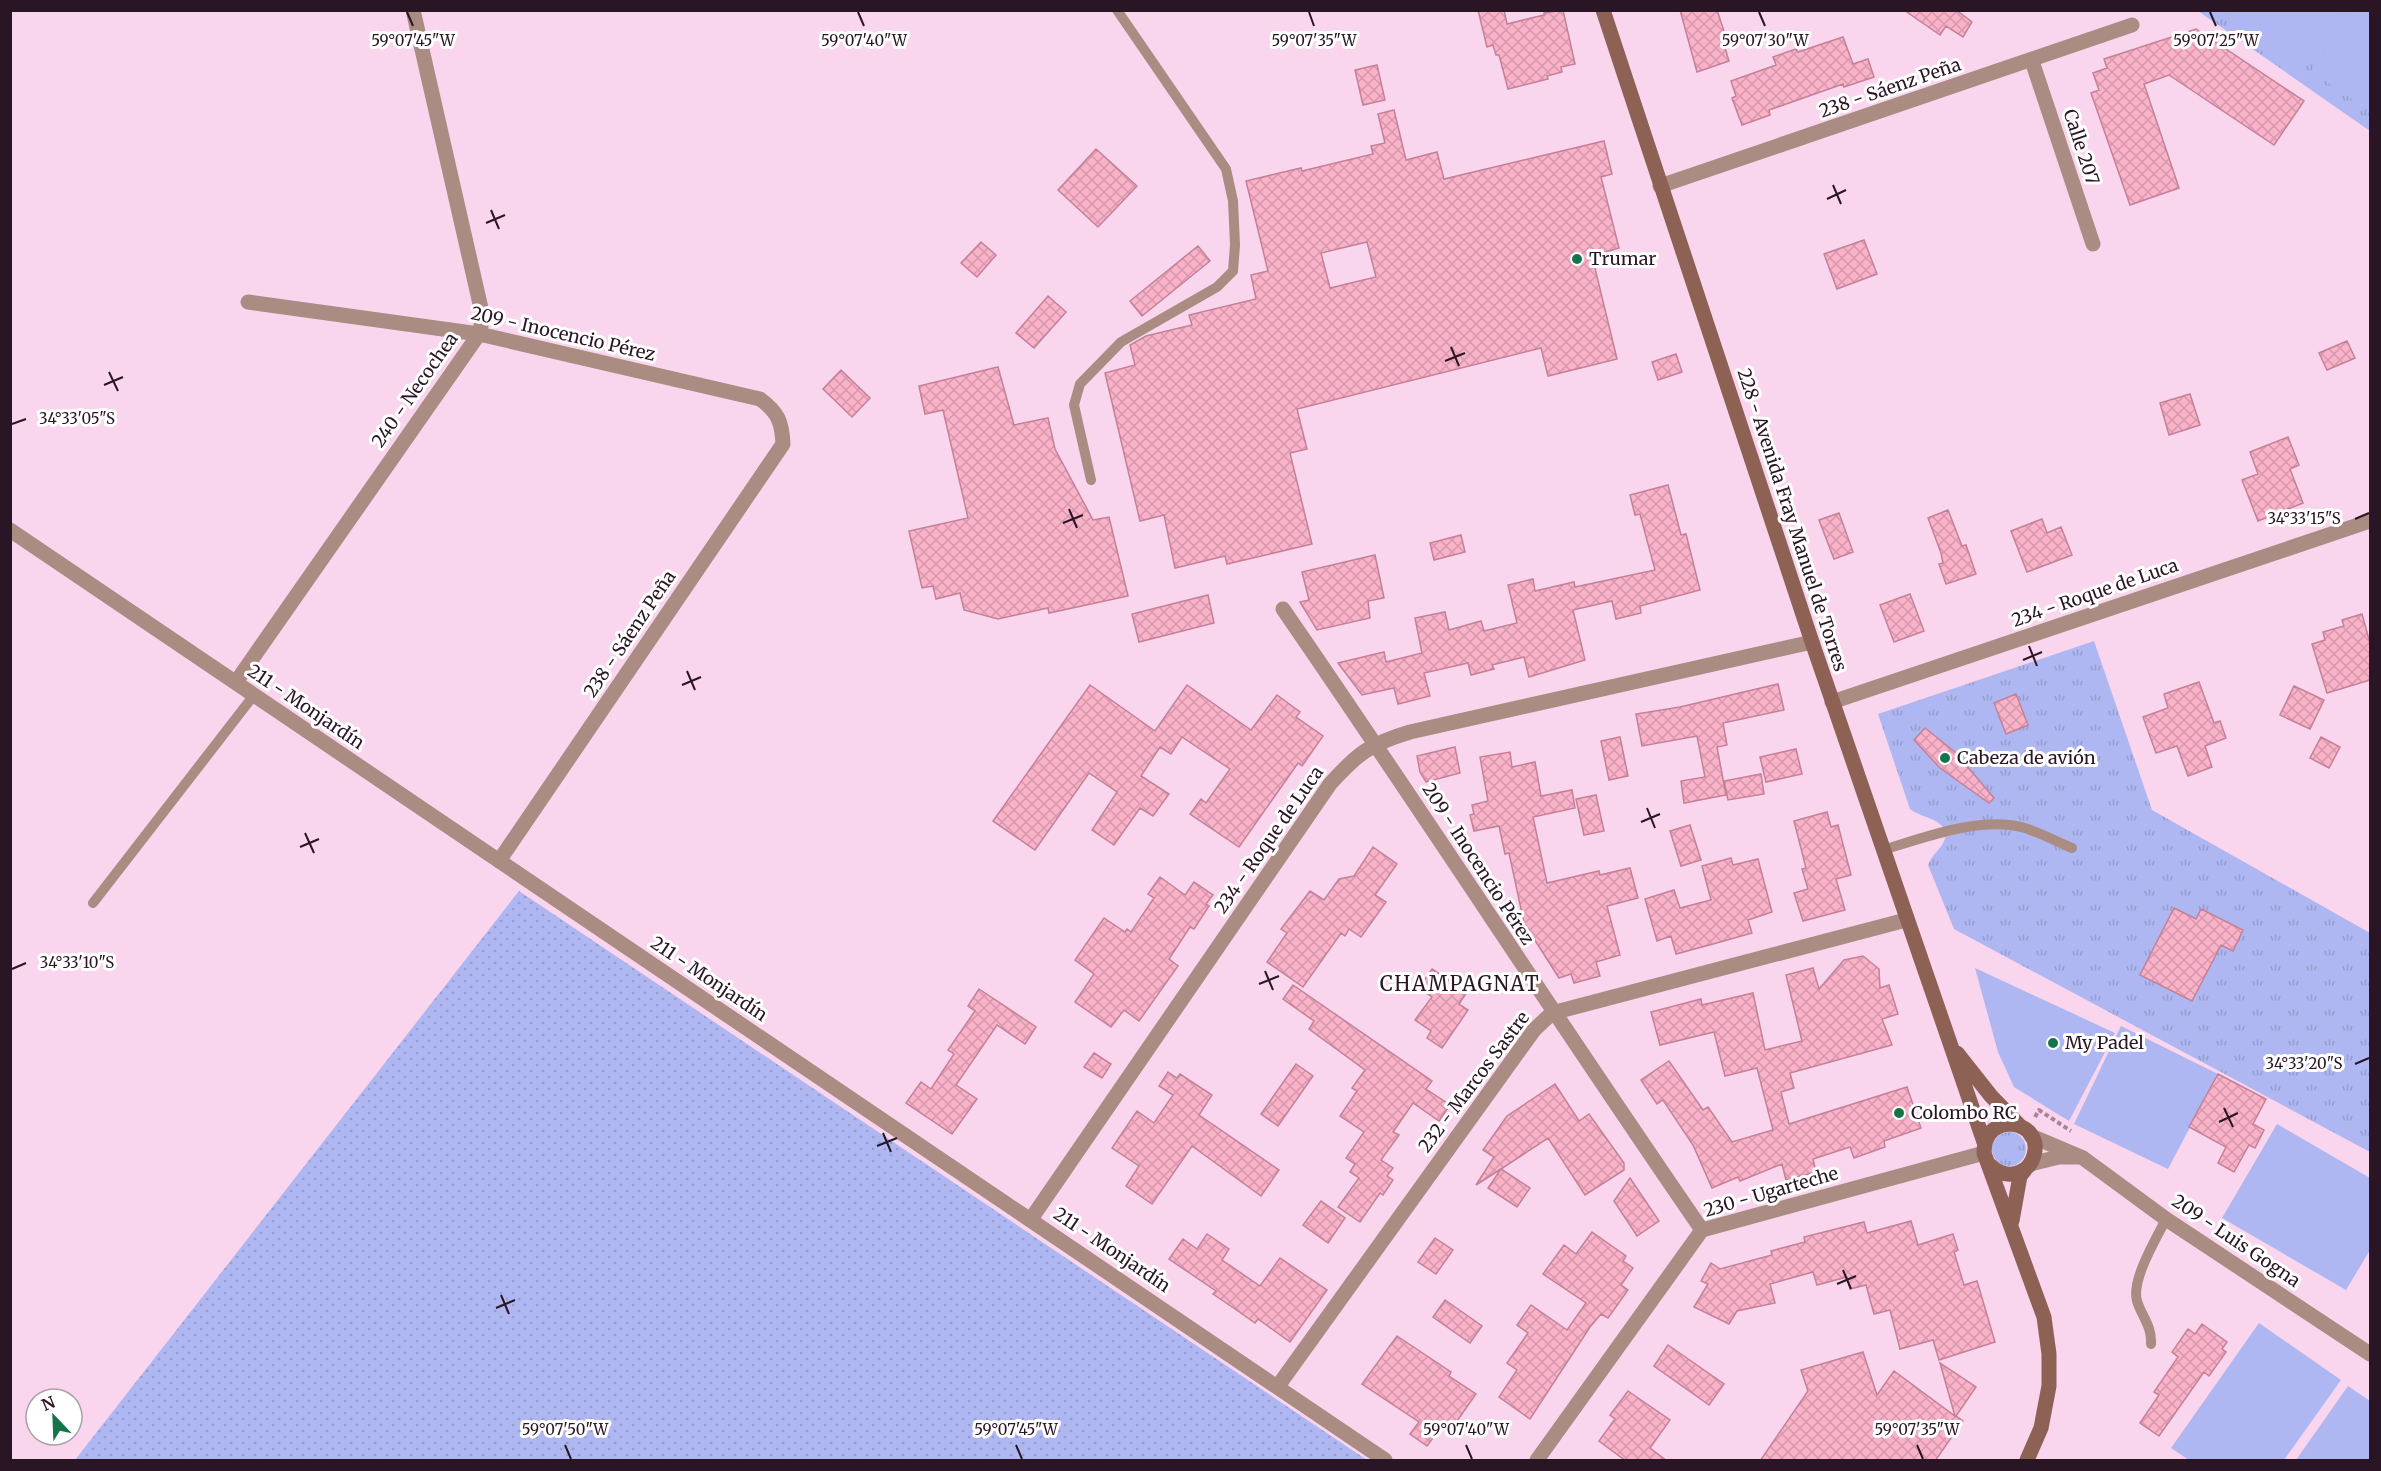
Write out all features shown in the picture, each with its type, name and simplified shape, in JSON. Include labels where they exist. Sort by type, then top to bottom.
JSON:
[{"type":"main road","name":"228 - Avenida Fray Manuel de Torres","points":[[1603,10],[1832,702],[2044,1317],[2049,1354],[2049,1386],[2041,1428],[2027,1461]]},
{"type":"main road","name":"228 - Avenida Fray Manuel de Torres","points":[[1948,1041],[1991,1096],[2019,1125]]},
{"type":"main road","points":[[2002,1124],[2019,1125],[2031,1136],[2035,1150],[2028,1167],[2010,1175],[1995,1170],[1986,1154],[1995,1128],[2002,1124]]},
{"type":"main road","name":"228 - Avenida Fray Manuel de Torres","points":[[2012,1224],[2020,1176],[2028,1167]]},
{"type":"street","name":"240 - Necochea","points":[[236,682],[480,333],[483,317],[413,10]]},
{"type":"street","name":"238 - Sáenz Peña","points":[[1660,186],[2132,25]]},
{"type":"street","name":"Calle 207","points":[[2032,61],[2093,244]]},
{"type":"street","name":"209 - Inocencio Pérez","points":[[248,302],[480,333],[760,399],[775,410],[782,426]]},
{"type":"street","name":"238 - Sáenz Peña","points":[[499,861],[783,444],[782,426]]},
{"type":"street","name":"234 - Roque de Luca","points":[[1832,702],[2370,521]]},
{"type":"street","name":"211 - Monjardín","points":[[10,530],[1278,1386],[1385,1461]]},
{"type":"street","name":"209 - Inocencio Pérez","points":[[1283,609],[1375,743],[1552,1013],[1701,1230]]},
{"type":"street","name":"234 - Roque de Luca","points":[[1031,1219],[1329,784],[1346,765],[1375,743],[1410,732],[1812,642]]},
{"type":"street","name":"232 - Marcos Sastre","points":[[1278,1386],[1534,1030],[1552,1013],[1906,920]]},
{"type":"street","name":"209 - Luis Gogna","points":[[2031,1136],[2083,1158],[2166,1219],[2370,1354]]},
{"type":"street","name":"230 - Ugarteche","points":[[1537,1461],[1701,1230],[1986,1154]]},
{"type":"street","points":[[2028,1167],[2058,1157],[2083,1158]]},
{"type":"lane","points":[[1091,480],[1074,405],[1080,384],[1121,342],[1217,287],[1233,271],[1235,245],[1233,201],[1226,169],[1117,10]]},
{"type":"lane","points":[[93,903],[254,695]]},
{"type":"lane","points":[[1883,850],[1947,831],[1989,825],[2023,827],[2072,848]]},
{"type":"lane","points":[[2151,1344],[2152,1333],[2138,1303],[2135,1288],[2166,1219]]},
{"type":"green space","points":[[2229,10],[2344,11],[2305,66],[2228,13]]},
{"type":"green space","points":[[2198,11],[2370,11],[2370,131]]},
{"type":"green space","points":[[2353,11],[2370,11],[2370,112],[2311,71]]},
{"type":"green space","points":[[2094,641],[2152,810],[2370,933],[2370,1152],[1954,929],[1928,865],[1943,843],[1947,831],[1938,822],[1910,809],[1878,714]]},
{"type":"green space","points":[[519,891],[1367,1460],[75,1460]]},
{"type":"green space","name":"My Padel","points":[[1975,968],[2115,1033],[2069,1121],[2014,1087],[1998,1052]]},
{"type":"green space","points":[[2121,1026],[2218,1074],[2168,1169],[2074,1124]]},
{"type":"green space","points":[[2277,1124],[2370,1178],[2370,1250],[2346,1290],[2222,1218]]},
{"type":"green space","points":[[2009,1132],[2021,1137],[2026,1149],[2021,1161],[2009,1166],[1997,1161],[1992,1149],[1997,1137]]},
{"type":"green space","points":[[2259,1323],[2341,1380],[2284,1460],[2189,1460],[2171,1448]]},
{"type":"green space","points":[[2348,1386],[2370,1401],[2370,1460],[2296,1460]]},
{"type":"building","points":[[1478,10],[1504,10],[1507,24],[1563,10],[1575,64],[1561,67],[1562,72],[1547,76],[1548,79],[1508,89],[1499,55],[1496,55],[1493,45],[1487,47]]},
{"type":"building","points":[[1680,10],[1717,10],[1729,46],[1725,48],[1729,61],[1697,72]]},
{"type":"building","points":[[1904,10],[1956,10],[1972,22],[1963,37],[1946,26],[1940,35]]},
{"type":"building","points":[[2196,29],[2304,101],[2274,145],[2169,75],[2144,84],[2179,188],[2130,205],[2091,93],[2099,90],[2093,73],[2107,68],[2104,59]]},
{"type":"building","points":[[1843,37],[1853,64],[1868,59],[1874,77],[1844,87],[1843,84],[1769,110],[1770,115],[1742,125],[1732,98],[1736,96],[1731,81],[1776,65],[1773,57],[1796,49],[1798,52]]},
{"type":"building","points":[[1377,65],[1385,100],[1363,105],[1355,70]]},
{"type":"building","points":[[1394,110],[1406,160],[1437,152],[1444,179],[1604,141],[1612,174],[1601,177],[1619,248],[1592,256],[1617,359],[1548,376],[1541,348],[1297,409],[1307,449],[1290,453],[1312,544],[1227,564],[1225,556],[1175,568],[1164,515],[1140,521],[1105,373],[1135,365],[1130,345],[1146,336],[1192,325],[1189,315],[1256,299],[1251,275],[1268,271],[1246,181],[1301,168],[1302,171],[1373,154],[1371,146],[1385,143],[1378,114]],"holes":[[[1367,242],[1376,277],[1330,288],[1321,253]]]},
{"type":"building","points":[[1096,149],[1137,186],[1098,227],[1058,190]]},
{"type":"building","points":[[1864,240],[1877,274],[1837,289],[1824,254]]},
{"type":"building","points":[[981,242],[996,255],[977,277],[961,263]]},
{"type":"building","points":[[1198,246],[1210,261],[1142,316],[1130,301]]},
{"type":"building","points":[[1048,296],[1066,312],[1034,348],[1016,333]]},
{"type":"building","points":[[2347,341],[2355,358],[2327,370],[2319,353]]},
{"type":"building","points":[[1676,354],[1682,372],[1658,380],[1652,362]]},
{"type":"building","points":[[998,367],[1014,425],[1048,418],[1055,449],[1093,520],[1109,517],[1128,596],[1049,613],[1048,608],[998,619],[964,610],[960,593],[936,599],[933,586],[922,588],[909,531],[968,518],[943,410],[925,414],[919,386]]},
{"type":"building","points":[[841,370],[870,398],[852,417],[823,389]]},
{"type":"building","points":[[2190,394],[2200,425],[2169,435],[2160,403]]},
{"type":"building","points":[[2288,437],[2299,465],[2290,469],[2303,503],[2258,521],[2242,480],[2258,474],[2250,452]]},
{"type":"building","points":[[1668,485],[1681,535],[1686,534],[1700,590],[1640,606],[1641,613],[1616,619],[1612,601],[1573,610],[1585,660],[1529,677],[1524,657],[1492,665],[1494,669],[1471,675],[1468,663],[1424,673],[1430,696],[1398,704],[1394,688],[1362,695],[1338,663],[1384,652],[1386,662],[1422,653],[1415,618],[1445,612],[1449,630],[1481,621],[1484,631],[1517,623],[1508,585],[1533,579],[1535,591],[1574,582],[1575,587],[1655,570],[1640,514],[1635,515],[1630,495]]},
{"type":"building","points":[[1948,510],[1962,546],[1966,545],[1976,574],[1946,584],[1939,564],[1943,563],[1941,553],[1928,518]]},
{"type":"building","points":[[1839,513],[1853,552],[1834,559],[1819,520]]},
{"type":"building","points":[[2042,519],[2047,533],[2061,527],[2072,555],[2027,572],[2011,531]]},
{"type":"building","points":[[1461,535],[1465,552],[1434,560],[1430,543]]},
{"type":"building","points":[[1375,555],[1384,598],[1368,601],[1370,618],[1317,630],[1300,602],[1309,600],[1302,572]]},
{"type":"building","points":[[1910,594],[1924,631],[1894,642],[1880,605]]},
{"type":"building","points":[[1208,595],[1214,623],[1139,642],[1132,614]]},
{"type":"building","points":[[2362,614],[2370,643],[2370,680],[2327,693],[2312,644],[2325,640],[2323,632],[2344,626],[2342,620]]},
{"type":"building","points":[[2199,682],[2214,723],[2220,721],[2226,738],[2205,746],[2212,767],[2188,776],[2177,746],[2156,753],[2143,717],[2168,708],[2164,694]]},
{"type":"building","points":[[1778,684],[1784,710],[1723,723],[1727,745],[1717,747],[1726,795],[1684,803],[1681,781],[1705,777],[1697,736],[1642,746],[1636,714],[1680,707]]},
{"type":"building","points":[[1090,685],[1155,731],[1187,685],[1251,730],[1277,695],[1300,712],[1296,717],[1323,736],[1302,766],[1298,763],[1239,847],[1190,814],[1201,799],[1206,803],[1230,769],[1182,737],[1171,754],[1160,747],[1141,776],[1169,794],[1153,816],[1140,808],[1114,845],[1092,830],[1117,792],[1089,773],[1035,850],[993,821]]},
{"type":"building","points":[[2294,686],[2324,700],[2310,729],[2280,715]]},
{"type":"building","points":[[2016,694],[2028,725],[2006,734],[1994,703]]},
{"type":"building","name":"Cabeza de avión","points":[[1925,728],[1955,752],[1994,798],[1989,803],[1940,768],[1914,740]]},
{"type":"building","points":[[1620,737],[1628,776],[1609,780],[1601,741]]},
{"type":"building","points":[[2321,737],[2340,747],[2329,768],[2310,758]]},
{"type":"building","points":[[1455,747],[1460,773],[1426,782],[1420,772],[1417,756]]},
{"type":"building","points":[[1796,749],[1802,774],[1766,782],[1760,757]]},
{"type":"building","points":[[1510,752],[1512,767],[1535,762],[1541,796],[1572,790],[1575,808],[1533,817],[1547,883],[1599,871],[1600,875],[1630,868],[1638,898],[1607,906],[1620,955],[1596,962],[1600,976],[1574,983],[1571,974],[1559,978],[1524,923],[1509,853],[1505,854],[1499,826],[1474,831],[1470,815],[1474,814],[1472,805],[1488,801],[1480,757]]},
{"type":"building","points":[[1761,774],[1764,794],[1728,800],[1724,781]]},
{"type":"building","points":[[1596,795],[1604,831],[1584,835],[1576,799]]},
{"type":"building","points":[[1827,812],[1831,827],[1838,825],[1851,875],[1836,879],[1845,910],[1803,921],[1794,893],[1808,889],[1802,869],[1806,868],[1794,821]]},
{"type":"building","points":[[1690,825],[1701,860],[1681,866],[1670,831]]},
{"type":"building","points":[[1373,847],[1397,864],[1375,895],[1386,902],[1361,937],[1349,929],[1345,936],[1341,933],[1303,987],[1267,962],[1287,933],[1281,929],[1310,891],[1324,900],[1339,879],[1354,876]]},
{"type":"building","points":[[1731,858],[1733,865],[1758,859],[1772,912],[1748,920],[1752,933],[1676,954],[1671,936],[1657,941],[1645,899],[1674,890],[1680,908],[1711,900],[1702,866]]},
{"type":"building","points":[[1160,877],[1185,895],[1194,882],[1213,895],[1206,904],[1209,906],[1194,929],[1190,927],[1169,959],[1178,966],[1139,1021],[1124,1010],[1111,1027],[1075,1002],[1094,974],[1075,960],[1104,918],[1125,932],[1127,929],[1131,932],[1154,898],[1148,894]]},
{"type":"building","points":[[2174,908],[2196,919],[2201,909],[2243,930],[2233,951],[2221,945],[2192,1001],[2140,975]]},
{"type":"building","points":[[1863,956],[1879,969],[1880,988],[1889,985],[1898,1014],[1882,1019],[1892,1045],[1790,1073],[1794,1088],[1781,1092],[1789,1124],[1907,1087],[1921,1128],[1884,1141],[1885,1147],[1854,1158],[1850,1147],[1813,1159],[1816,1172],[1786,1180],[1782,1164],[1740,1181],[1738,1177],[1712,1188],[1693,1145],[1663,1100],[1657,1104],[1641,1080],[1669,1061],[1703,1110],[1708,1107],[1732,1142],[1773,1130],[1757,1068],[1725,1076],[1714,1032],[1660,1045],[1651,1012],[1701,999],[1702,1005],[1753,993],[1765,1050],[1802,1041],[1786,975],[1813,968],[1819,989],[1844,960]]},
{"type":"building","points":[[1432,969],[1467,992],[1459,1004],[1468,1010],[1442,1048],[1427,1038],[1431,1031],[1415,1020],[1432,997],[1419,988]]},
{"type":"building","points":[[1293,985],[1432,1081],[1426,1089],[1450,1105],[1439,1121],[1413,1103],[1393,1132],[1399,1135],[1381,1160],[1393,1168],[1387,1176],[1393,1180],[1383,1195],[1380,1193],[1360,1222],[1338,1207],[1359,1178],[1350,1172],[1355,1164],[1346,1158],[1364,1132],[1340,1116],[1357,1091],[1352,1088],[1365,1070],[1309,1029],[1314,1021],[1283,999]]},
{"type":"building","points":[[979,989],[1036,1027],[1025,1044],[997,1025],[956,1085],[977,1099],[952,1134],[906,1103],[921,1082],[931,1089],[954,1054],[948,1050],[975,1011],[968,1006]]},
{"type":"building","points":[[1094,1053],[1111,1064],[1102,1078],[1084,1067]]},
{"type":"building","points":[[1296,1064],[1313,1076],[1278,1126],[1261,1114]]},
{"type":"building","points":[[1168,1072],[1177,1078],[1180,1074],[1212,1095],[1199,1115],[1279,1170],[1261,1196],[1192,1146],[1152,1204],[1126,1186],[1139,1166],[1112,1148],[1137,1111],[1154,1123],[1173,1095],[1159,1086]]},
{"type":"building","points":[[2218,1074],[2266,1099],[2253,1124],[2264,1130],[2255,1148],[2249,1145],[2234,1172],[2218,1163],[2226,1147],[2189,1127]]},
{"type":"building","points":[[1555,1084],[1579,1121],[1589,1114],[1624,1163],[1624,1170],[1585,1195],[1548,1138],[1476,1185],[1494,1157],[1483,1150],[1507,1116]]},
{"type":"building","points":[[1501,1169],[1530,1188],[1517,1207],[1488,1188]]},
{"type":"building","points":[[1630,1178],[1659,1221],[1637,1236],[1614,1201]]},
{"type":"building","points":[[1321,1201],[1345,1218],[1328,1243],[1303,1225]]},
{"type":"building","points":[[1911,1221],[1918,1245],[1953,1234],[1958,1250],[1954,1252],[1964,1285],[1977,1281],[1995,1342],[1939,1360],[1933,1340],[1900,1349],[1890,1310],[1874,1314],[1866,1285],[1850,1289],[1847,1277],[1817,1285],[1813,1272],[1770,1284],[1775,1303],[1737,1311],[1729,1324],[1694,1307],[1708,1284],[1701,1281],[1711,1263],[1720,1269],[1772,1255],[1771,1251],[1805,1242],[1804,1237],[1864,1222],[1867,1233]]},
{"type":"building","points":[[1592,1232],[1626,1256],[1623,1261],[1633,1268],[1621,1285],[1628,1290],[1608,1318],[1601,1314],[1590,1327],[1530,1419],[1499,1397],[1517,1370],[1507,1363],[1528,1333],[1517,1325],[1531,1305],[1567,1330],[1586,1303],[1543,1274],[1564,1245],[1576,1254]]},
{"type":"building","points":[[1207,1234],[1229,1249],[1222,1260],[1260,1286],[1280,1258],[1327,1290],[1290,1342],[1258,1319],[1255,1323],[1213,1294],[1216,1291],[1169,1259],[1183,1239],[1197,1249]]},
{"type":"building","points":[[1435,1238],[1453,1250],[1436,1274],[1418,1262]]},
{"type":"building","points":[[1445,1300],[1482,1326],[1470,1343],[1433,1317]]},
{"type":"building","points":[[2202,1324],[2227,1342],[2222,1349],[2226,1352],[2209,1376],[2204,1372],[2159,1436],[2140,1423],[2159,1395],[2154,1392],[2178,1357],[2172,1352],[2188,1329],[2195,1334]]},
{"type":"building","points":[[1397,1336],[1451,1372],[1449,1376],[1476,1394],[1450,1431],[1442,1426],[1427,1446],[1410,1434],[1419,1422],[1362,1384]]},
{"type":"building","points":[[1668,1345],[1724,1384],[1709,1405],[1654,1366]]},
{"type":"building","points":[[1863,1352],[1877,1395],[1894,1371],[1955,1416],[1940,1363],[1976,1387],[1956,1416],[1963,1421],[1935,1461],[1760,1461],[1808,1391],[1801,1370]]},
{"type":"building","points":[[1628,1391],[1670,1420],[1650,1448],[1667,1461],[1626,1461],[1599,1441],[1615,1419],[1610,1415]]},
{"type":"place","name":"Trumar","points":[[1577,259]]},
{"type":"place","name":"Cabeza de avión","points":[[1945,758]]},
{"type":"place","name":"My Padel","points":[[2053,1043]]},
{"type":"place","name":"Colombo RC","points":[[1899,1113]]},
{"type":"district","name":"CHAMPAGNAT","points":[[1460,984]]}]
